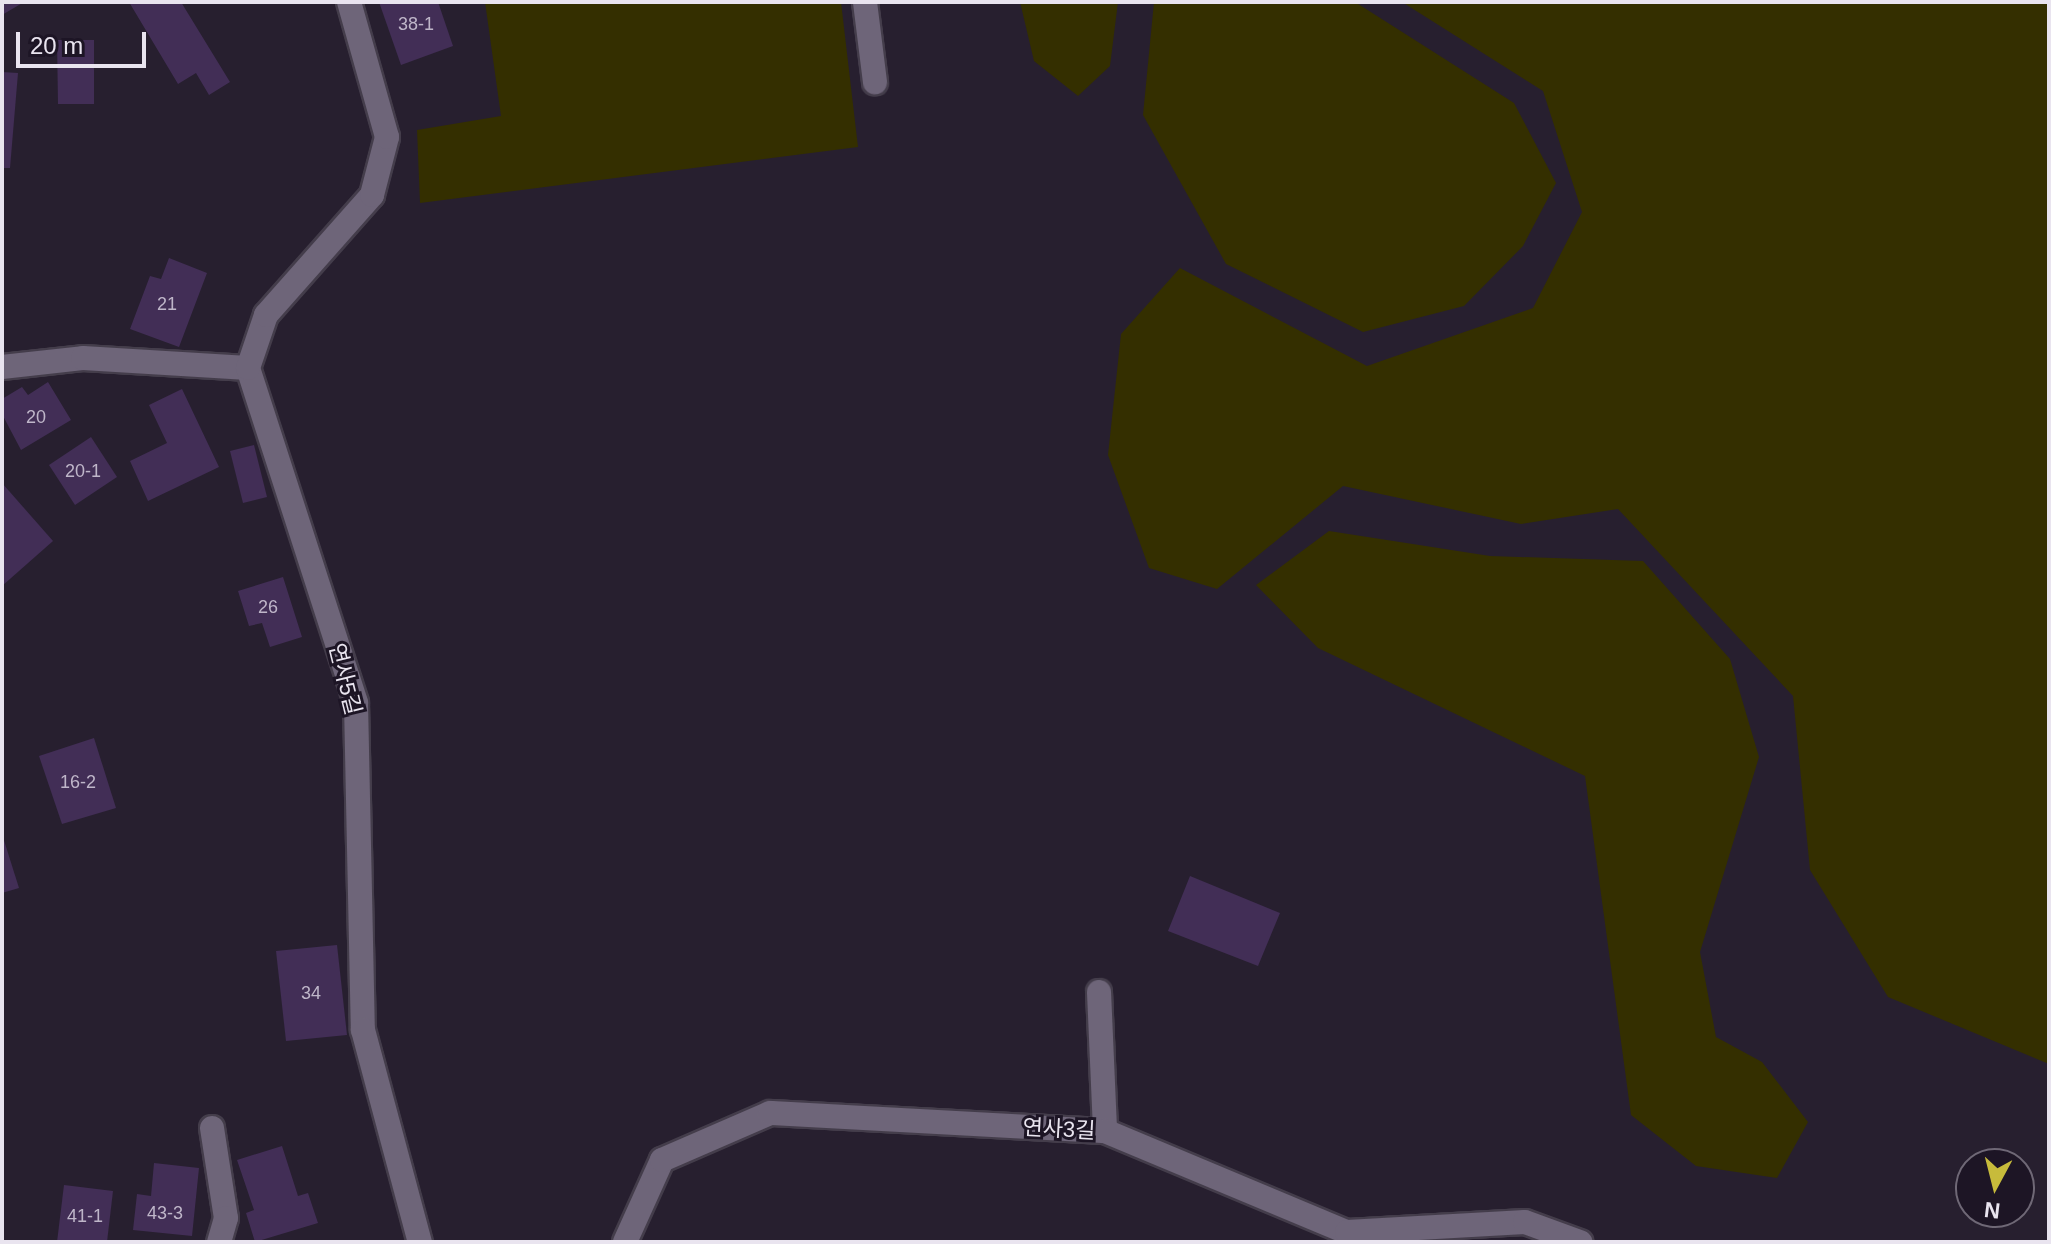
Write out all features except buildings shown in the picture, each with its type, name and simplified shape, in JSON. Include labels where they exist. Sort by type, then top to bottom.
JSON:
[{"type":"street","points":[[2,367],[83,358],[248,368],[266,315],[372,195],[387,137],[349,2]]},
{"type":"street","points":[[865,2],[875,82]]},
{"type":"street","name":"연사5길","points":[[248,368],[356,703],[363,1030],[420,1242]]},
{"type":"street","points":[[1099,992],[1105,1131]]},
{"type":"street","name":"연사3길","points":[[625,1242],[662,1160],[770,1113],[1105,1131],[1347,1232],[1525,1222],[1580,1242]]},
{"type":"street","points":[[212,1128],[226,1218],[219,1242]]},
{"type":"shaded area","points":[[485,2],[841,2],[858,147],[420,203],[417,130],[501,116]]},
{"type":"shaded area","points":[[1020,2],[1118,2],[1110,66],[1078,96],[1034,61]]},
{"type":"shaded area","points":[[1154,2],[1355,2],[1514,103],[1556,183],[1523,246],[1464,306],[1363,332],[1226,264],[1143,115]]},
{"type":"shaded area","points":[[1402,2],[2049,2],[2049,1064],[1888,997],[1810,870],[1793,696],[1618,509],[1521,524],[1343,486],[1217,589],[1149,568],[1108,455],[1121,334],[1180,268],[1367,366],[1533,308],[1582,212],[1543,91]]},
{"type":"shaded area","points":[[1329,531],[1490,556],[1643,561],[1730,659],[1759,757],[1700,952],[1716,1037],[1762,1062],[1808,1122],[1777,1178],[1696,1166],[1631,1115],[1585,776],[1318,648],[1256,585]]}]
